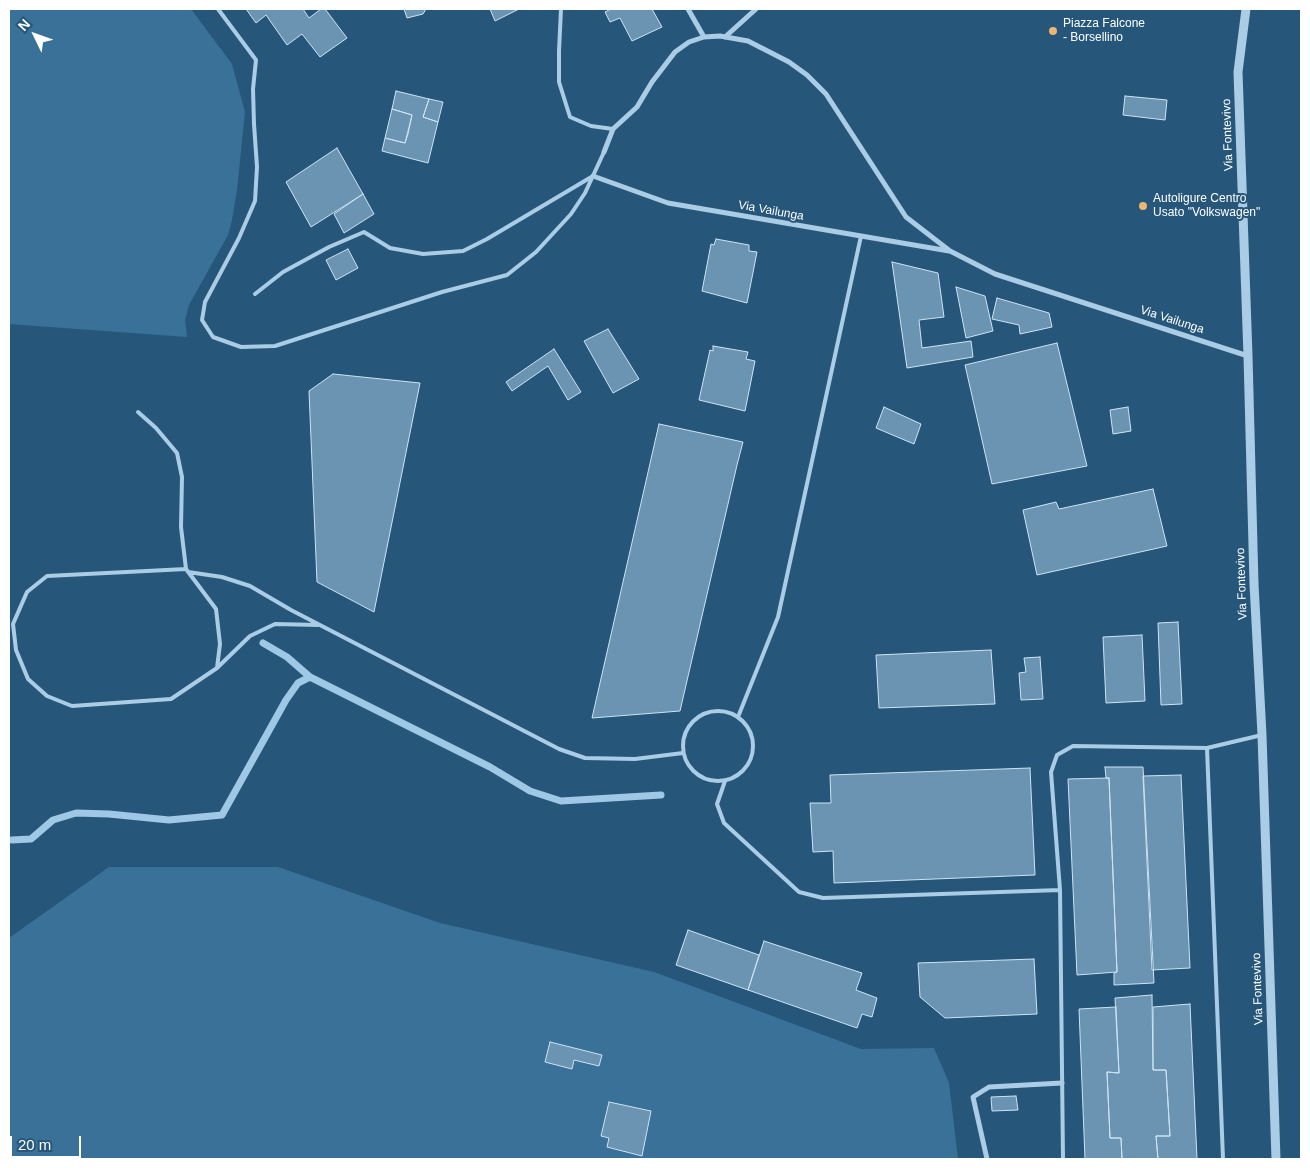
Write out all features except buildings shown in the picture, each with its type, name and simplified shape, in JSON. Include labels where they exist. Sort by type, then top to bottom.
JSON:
[{"type":"street","points":[[604,152],[613,129],[636,107],[675,52],[689,42],[704,37],[688,9]]},
{"type":"street","points":[[725,37],[756,9]]},
{"type":"street","name":"Via Fontevivo","points":[[1246,9],[1238,72],[1254,584],[1262,735],[1276,1159]]},
{"type":"street","name":"Via Vailunga","points":[[704,37],[725,37],[748,41],[788,62],[807,75],[826,94],[906,217],[950,251],[995,274],[1248,356]]},
{"type":"street","name":"Via Vailunga","points":[[593,176],[668,203],[950,251]]},
{"type":"street","points":[[987,1159],[973,1097],[989,1087],[1062,1083]]},
{"type":"lane","points":[[218,9],[256,60],[253,89],[258,167],[255,201],[239,238],[205,302],[202,320],[213,337],[241,347],[275,346],[442,292],[507,275],[536,252],[571,214],[593,176],[604,152]]},
{"type":"lane","points":[[561,9],[558,51],[560,82],[570,117],[591,126],[613,129]]},
{"type":"lane","points":[[255,294],[283,272],[329,247],[364,232],[390,248],[423,254],[462,251],[487,239],[593,176]]},
{"type":"lane","points":[[738,717],[778,617],[861,236]]},
{"type":"lane","points":[[138,412],[156,428],[177,453],[182,477],[181,527],[187,570],[216,609],[220,644],[216,668]]},
{"type":"lane","points":[[321,625],[275,624],[250,636],[216,668],[171,699],[72,706],[47,696],[28,679],[16,650],[14,624],[27,592],[47,576],[187,570],[222,576],[250,586],[559,749],[585,758],[635,759],[683,753]]},
{"type":"lane","points":[[710,711],[725,711],[738,717],[748,728],[752,739],[752,754],[747,766],[737,776],[725,781],[709,781],[698,776],[687,765],[683,753],[683,741],[688,727],[699,716],[710,711]]},
{"type":"lane","points":[[1063,1159],[1060,890],[1051,772],[1057,755],[1072,746],[1207,748],[1262,735]]},
{"type":"lane","points":[[1207,748],[1223,1159]]},
{"type":"lane","points":[[725,781],[717,804],[724,823],[799,892],[823,898],[1060,890]]},
{"type":"shaded area","points":[[9,9],[191,9],[232,64],[245,112],[237,190],[228,235],[189,305],[185,320],[187,337],[9,324]]},
{"type":"shaded area","points":[[109,867],[278,867],[440,923],[654,972],[861,1049],[934,1048],[949,1083],[958,1159],[9,1159],[9,938]]},
{"type":"waterway","points":[[263,643],[287,657],[310,677],[490,767],[530,791],[561,801],[661,795]]},
{"type":"waterway","points":[[12,840],[31,839],[53,820],[76,813],[169,820],[222,815],[286,700],[298,683],[310,677]]},
{"type":"place","name":"Piazza Falcone - Borsellino","points":[[1053,31]]},
{"type":"place","name":"Autoligure Centro Usato \"Volkswagen\"","points":[[1143,206]]}]
